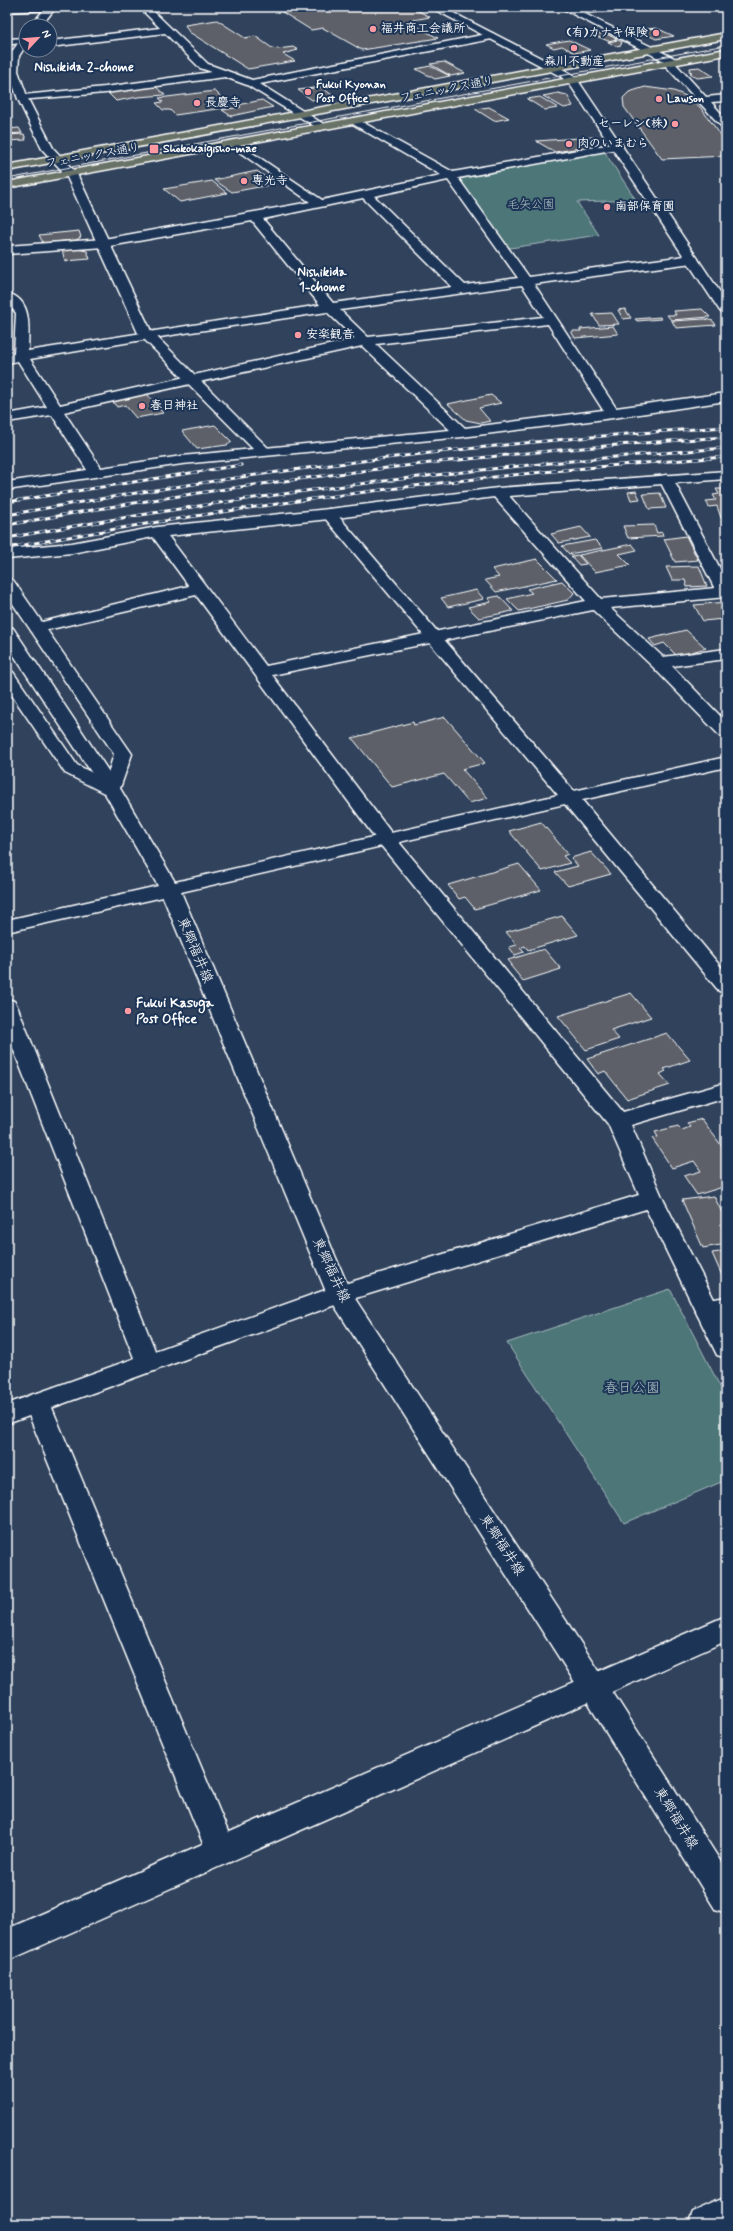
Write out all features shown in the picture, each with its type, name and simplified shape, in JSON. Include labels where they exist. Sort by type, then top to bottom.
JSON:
[{"type":"main road","name":"フェニックス通り","points":[[7,168],[648,49],[726,36]]},
{"type":"main road","name":"フェニックス通り","points":[[7,185],[321,128],[571,79],[726,52]]},
{"type":"street","points":[[7,9],[43,7]]},
{"type":"street","points":[[42,18],[50,7]]},
{"type":"street","points":[[144,7],[204,66],[251,83],[298,115],[321,128]]},
{"type":"street","points":[[435,7],[571,79],[726,311]]},
{"type":"street","points":[[568,9],[614,7]]},
{"type":"street","points":[[568,9],[670,61],[726,125]]},
{"type":"street","points":[[58,43],[168,30]]},
{"type":"street","points":[[251,83],[492,36]]},
{"type":"street","points":[[7,42],[18,43]]},
{"type":"street","points":[[18,51],[14,56],[13,71],[19,99],[48,149],[55,159],[71,174],[145,333],[264,452]]},
{"type":"street","points":[[19,99],[105,90],[225,74]]},
{"type":"street","points":[[703,100],[726,98]]},
{"type":"street","points":[[355,121],[451,176],[526,281],[613,414]]},
{"type":"street","points":[[235,144],[320,203]]},
{"type":"street","points":[[7,250],[104,243],[255,216],[451,176],[617,146]]},
{"type":"street","points":[[366,194],[461,289]]},
{"type":"street","points":[[255,216],[328,306],[462,433]]},
{"type":"street","points":[[7,359],[145,333],[328,306],[692,259]]},
{"type":"street","points":[[7,297],[16,304],[22,313],[21,356],[96,472]]},
{"type":"street","points":[[7,418],[56,410],[365,341],[552,320]]},
{"type":"street","points":[[7,486],[96,472],[264,452],[462,433],[613,414],[726,397]]},
{"type":"street","points":[[7,554],[72,548],[156,532],[328,514],[498,492],[666,478],[726,475]]},
{"type":"street","points":[[261,672],[597,604],[725,592],[666,478]]},
{"type":"street","points":[[498,492],[597,604],[659,663],[726,732]]},
{"type":"street","points":[[328,514],[570,798],[726,986]]},
{"type":"street","points":[[156,532],[386,839],[618,1121],[652,1199],[717,1308],[726,1348]]},
{"type":"street","points":[[7,583],[123,754],[112,790],[71,769],[7,676]]},
{"type":"street","points":[[37,628],[199,589]]},
{"type":"street","name":"東郷福井線","points":[[7,632],[112,790],[169,888],[339,1294],[593,1686],[726,1898]]},
{"type":"street","points":[[659,663],[726,654]]},
{"type":"street","points":[[7,926],[726,762]]},
{"type":"street","points":[[7,1006],[148,1363]]},
{"type":"street","points":[[618,1121],[726,1090]]},
{"type":"street","points":[[7,1414],[339,1294],[652,1199]]},
{"type":"street","points":[[37,1403],[221,1851]]},
{"type":"street","points":[[7,1945],[726,1628]]},
{"type":"street","points":[[705,2224],[726,2214]]},
{"type":"green space","name":"毛矢公園","points":[[604,151],[636,200],[577,202],[599,235],[503,249],[458,179]]},
{"type":"green space","name":"春日公園","points":[[670,1289],[726,1398],[726,1480],[624,1523],[507,1343]]},
{"type":"building","name":"福井商工会議所","points":[[274,7],[411,7],[430,17],[407,21],[438,38],[362,50],[323,28],[311,30]]},
{"type":"building","points":[[217,20],[245,38],[255,36],[272,48],[278,49],[293,47],[298,50],[283,54],[295,61],[248,69],[189,32],[185,25]]},
{"type":"building","name":"(有)カナキ保険","points":[[656,28],[674,36],[656,39],[638,30]]},
{"type":"building","points":[[604,33],[617,39],[608,41],[594,35]]},
{"type":"building","points":[[569,40],[590,50],[575,53],[562,46],[554,48],[546,44]]},
{"type":"building","points":[[618,40],[622,42],[621,45],[616,46],[608,42]]},
{"type":"building","points":[[444,62],[465,73],[451,76],[430,64]]},
{"type":"building","points":[[430,66],[450,76],[435,79],[416,69]]},
{"type":"building","points":[[699,67],[713,76],[697,78],[690,73],[692,72],[689,71],[690,68]]},
{"type":"building","points":[[155,86],[165,95],[138,97],[116,101],[107,92]]},
{"type":"building","points":[[321,87],[335,97],[312,100],[298,90]]},
{"type":"building","name":"セーレン(株)","points":[[645,87],[674,91],[686,96],[700,107],[726,142],[726,156],[662,159],[624,107],[623,98],[629,92]]},
{"type":"building","points":[[215,91],[231,107],[175,115],[170,110],[163,110],[156,103],[163,102],[159,98]]},
{"type":"building","points":[[558,93],[567,95],[573,106],[564,108],[543,96]]},
{"type":"building","points":[[540,97],[558,108],[545,110],[527,99]]},
{"type":"building","points":[[262,100],[273,107],[231,116],[222,110],[241,107],[238,105]]},
{"type":"building","points":[[489,107],[509,118],[494,121],[475,109]]},
{"type":"building","points":[[19,128],[22,133],[7,134],[7,129]]},
{"type":"building","points":[[24,134],[26,140],[7,141],[7,135]]},
{"type":"building","points":[[593,137],[595,143],[593,146],[555,152],[536,141]]},
{"type":"building","points":[[257,171],[275,184],[232,192],[214,180]]},
{"type":"building","points":[[212,181],[227,193],[180,202],[164,189]]},
{"type":"building","points":[[79,231],[81,237],[76,240],[43,243],[39,235]]},
{"type":"building","points":[[77,249],[87,251],[90,259],[65,261],[62,250]]},
{"type":"building","points":[[625,309],[631,318],[623,319],[618,310]]},
{"type":"building","points":[[702,309],[710,317],[671,320],[667,315],[676,315],[674,311]]},
{"type":"building","points":[[612,313],[619,324],[599,325],[592,314]]},
{"type":"building","points":[[660,317],[661,319],[637,321],[635,319]]},
{"type":"building","points":[[705,319],[713,321],[716,325],[676,328],[672,321]]},
{"type":"building","points":[[613,326],[618,334],[575,338],[571,331],[581,331],[580,329]]},
{"type":"building","points":[[147,394],[163,413],[136,418],[125,405],[117,407],[112,401]]},
{"type":"building","points":[[491,395],[501,403],[479,408],[490,421],[481,423],[466,420],[448,404]]},
{"type":"building","points":[[215,425],[232,442],[227,445],[197,449],[182,431]]},
{"type":"building","points":[[716,489],[726,489],[726,518],[721,518],[717,506],[709,507],[706,501],[716,500],[713,495],[719,494]]},
{"type":"building","points":[[636,491],[640,499],[631,500],[628,492]]},
{"type":"building","points":[[660,493],[666,508],[649,509],[643,494]]},
{"type":"building","points":[[654,525],[657,533],[662,532],[663,536],[628,538],[623,526]]},
{"type":"building","points":[[581,527],[590,537],[559,543],[551,534]]},
{"type":"building","points":[[686,536],[698,560],[675,562],[664,539]]},
{"type":"building","points":[[595,540],[603,548],[569,554],[562,546]]},
{"type":"building","points":[[632,544],[637,550],[619,554],[630,565],[595,572],[579,555]]},
{"type":"building","points":[[578,555],[586,564],[579,565],[571,556]]},
{"type":"building","points":[[537,559],[557,579],[496,592],[485,580],[499,577],[492,569]]},
{"type":"building","points":[[699,566],[707,586],[687,587],[685,580],[672,580],[666,567]]},
{"type":"building","points":[[562,581],[574,593],[568,600],[519,611],[507,599],[532,593],[527,589]]},
{"type":"building","points":[[476,590],[484,599],[448,607],[441,598]]},
{"type":"building","points":[[499,596],[513,611],[479,618],[468,607],[491,602],[488,598]]},
{"type":"building","points":[[726,602],[726,614],[721,615],[724,619],[703,621],[694,605]]},
{"type":"building","points":[[686,630],[706,648],[677,656],[664,643],[655,646],[649,639]]},
{"type":"building","points":[[445,717],[485,763],[462,769],[488,798],[469,803],[444,774],[392,787],[352,738],[413,722],[414,725]]},
{"type":"building","points":[[541,822],[568,854],[563,856],[570,863],[542,871],[509,831]]},
{"type":"building","points":[[591,852],[611,874],[568,886],[555,872],[578,866],[571,858]]},
{"type":"building","points":[[519,864],[541,890],[475,909],[465,897],[459,899],[448,885]]},
{"type":"building","points":[[562,916],[578,935],[528,950],[525,946],[520,948],[524,952],[515,955],[509,947],[517,945],[506,932]]},
{"type":"building","points":[[544,949],[561,969],[523,981],[510,965],[512,965],[508,960]]},
{"type":"building","points":[[631,993],[651,1017],[611,1030],[619,1039],[586,1050],[558,1016]]},
{"type":"building","points":[[667,1033],[690,1060],[664,1069],[666,1071],[660,1074],[670,1085],[627,1099],[605,1071],[598,1074],[587,1059]]},
{"type":"building","points":[[702,1119],[726,1152],[726,1186],[697,1195],[684,1176],[701,1171],[694,1161],[672,1168],[652,1138],[658,1137],[655,1132],[678,1126],[682,1130],[690,1127],[687,1123]]},
{"type":"building","points":[[714,1196],[726,1221],[726,1244],[703,1248],[682,1200]]},
{"type":"building","points":[[726,1251],[726,1285],[712,1253]]},
{"type":"tram line","points":[[7,179],[726,45]]},
{"type":"railway","points":[[7,515],[186,485],[365,460],[545,441],[726,427]]},
{"type":"railway","points":[[7,525],[186,495],[365,470],[545,451],[726,437]]},
{"type":"railway","points":[[7,538],[186,508],[365,483],[545,463],[726,448]]},
{"type":"railway","points":[[7,548],[186,517],[365,492],[545,472],[726,457]]},
{"type":"railway","points":[[7,502],[241,465]]},
{"type":"place","name":"福井商工会議所","points":[[373,29]]},
{"type":"place","name":"(有)カナキ保険","points":[[656,33]]},
{"type":"place","name":"森川不動産","points":[[574,48]]},
{"type":"place","name":"Fukui Kyonan Post Office","points":[[308,92]]},
{"type":"place","name":"Lawson","points":[[659,99]]},
{"type":"place","name":"長慶寺","points":[[197,103]]},
{"type":"place","name":"セーレン(株)","points":[[675,124]]},
{"type":"place","name":"肉のいまむら","points":[[569,144]]},
{"type":"place","name":"Shokokaigisho-mae","points":[[154,149]]},
{"type":"place","name":"専光寺","points":[[244,181]]},
{"type":"place","name":"南部保育園","points":[[607,207]]},
{"type":"place","name":"安楽観音","points":[[298,335]]},
{"type":"place","name":"春日神社","points":[[142,406]]},
{"type":"place","name":"Fukui Kasuga Post Office","points":[[128,1011]]},
{"type":"district","name":"Nishikida 2-chome","points":[[84,67]]},
{"type":"district","name":"Nishikida 1-chome","points":[[322,280]]}]
